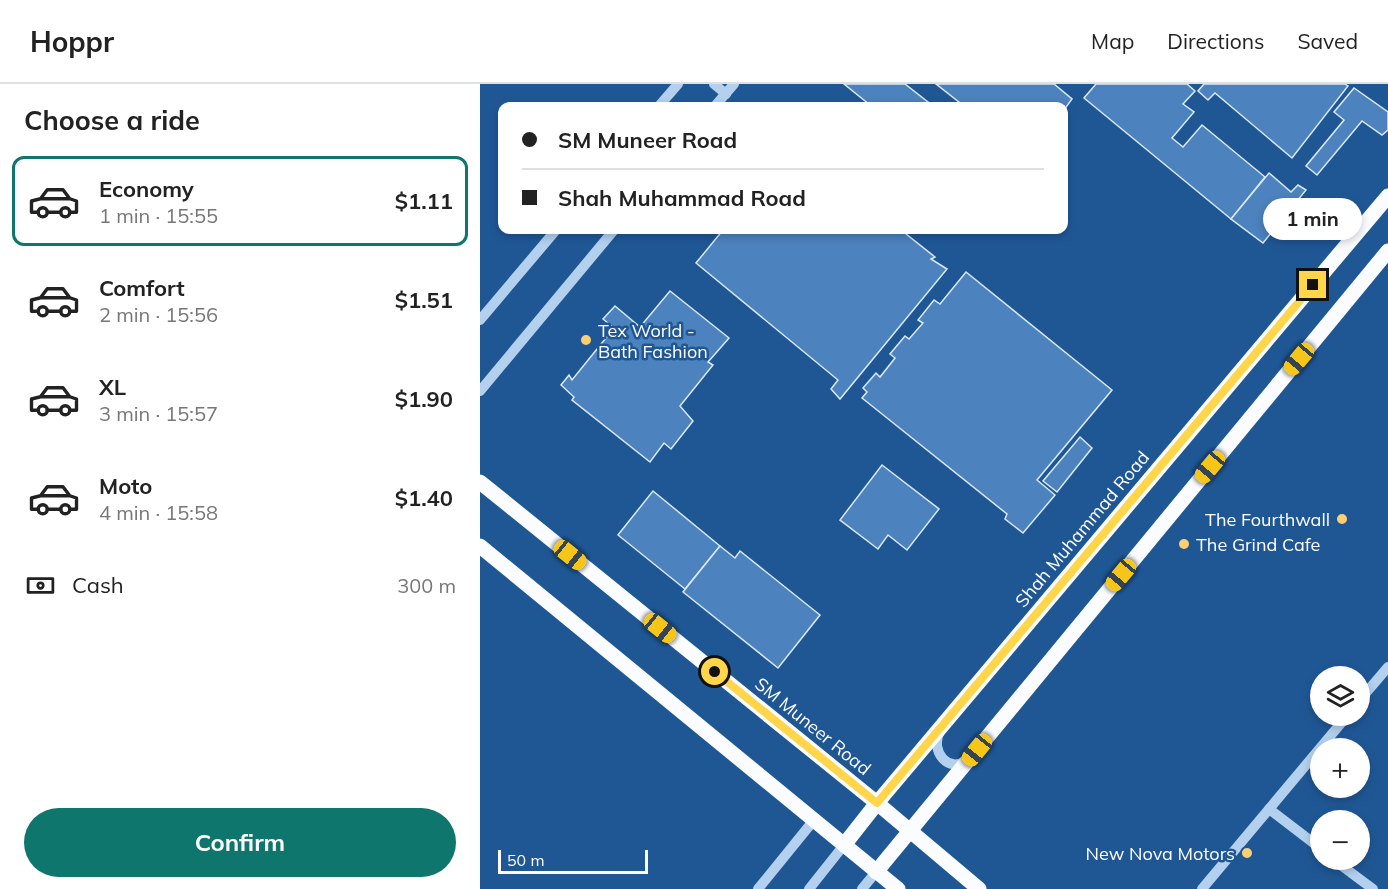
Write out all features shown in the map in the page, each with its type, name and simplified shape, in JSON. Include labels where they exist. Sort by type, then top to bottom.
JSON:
[{"type":"main road","name":"Shah Muhammad Road","points":[[844,845],[1388,196]]},
{"type":"main road","points":[[876,872],[1388,251]]},
{"type":"main road","name":"SM Muneer Road","points":[[480,482],[877,803],[979,889]]},
{"type":"main road","points":[[480,546],[898,889]]},
{"type":"street","points":[[662,102],[678,84]]},
{"type":"street","points":[[714,84],[726,94]]},
{"type":"street","points":[[719,102],[734,84]]},
{"type":"street","points":[[480,320],[553,234]]},
{"type":"street","points":[[480,391],[611,234]]},
{"type":"street","points":[[1370,690],[1386,673]]},
{"type":"street","points":[[1202,889],[1339,726]]},
{"type":"street","points":[[942,727],[936,739],[936,746],[938,753],[948,762],[962,763],[977,750]]},
{"type":"street","points":[[1269,809],[1310,840]]},
{"type":"street","points":[[758,889],[814,820]]},
{"type":"street","name":"Shah Muhammad Road","points":[[808,889],[844,845]]},
{"type":"street","points":[[1347,870],[1373,889]]},
{"type":"street","points":[[862,889],[876,872]]},
{"type":"building","points":[[844,84],[905,84],[928,102],[866,102]]},
{"type":"building","points":[[936,84],[1054,84],[1072,99],[1068,104],[1068,102],[959,102]]},
{"type":"building","points":[[1096,84],[1187,84],[1195,91],[1183,104],[1194,112],[1172,138],[1183,147],[1202,125],[1265,177],[1231,219],[1084,98]]},
{"type":"building","points":[[1204,84],[1345,84],[1348,86],[1292,158],[1215,93],[1208,100],[1198,91]]},
{"type":"building","points":[[1354,88],[1388,112],[1388,130],[1382,135],[1362,121],[1317,175],[1306,166],[1344,120],[1334,112]]},
{"type":"building","points":[[1269,173],[1291,192],[1298,185],[1306,190],[1263,243],[1231,219]]},
{"type":"building","points":[[720,234],[906,234],[935,257],[931,259],[947,269],[840,399],[831,389],[838,380],[696,263]]},
{"type":"building","points":[[966,272],[1112,390],[1037,480],[1055,495],[1023,533],[1005,519],[1007,514],[862,398],[867,392],[863,388],[876,373],[880,377],[895,358],[890,354],[905,336],[909,339],[923,323],[918,320],[934,300],[940,304]]},
{"type":"building","points":[[670,291],[729,338],[708,362],[713,365],[680,406],[693,421],[671,449],[664,443],[650,462],[572,400],[574,397],[561,385],[569,375],[572,380],[614,328],[603,319],[615,306],[640,327]]},
{"type":"building","points":[[1080,437],[1092,448],[1057,492],[1043,481]]},
{"type":"building","points":[[882,465],[939,509],[907,550],[888,535],[878,549],[840,520]]},
{"type":"building","points":[[653,491],[720,546],[685,589],[618,535]]},
{"type":"building","points":[[720,546],[735,558],[740,551],[820,615],[778,668],[683,592]]},
{"type":"place","name":"Tex World - Bath Fashion","points":[[586,340]]},
{"type":"place","name":"The Fourthwall","points":[[1342,519]]},
{"type":"place","name":"The Grind Cafe","points":[[1184,544]]},
{"type":"place","name":"New Nova Motors","points":[[1247,853]]},
{"type":"route","points":[[715,672],[877,803],[1313,285]]}]
